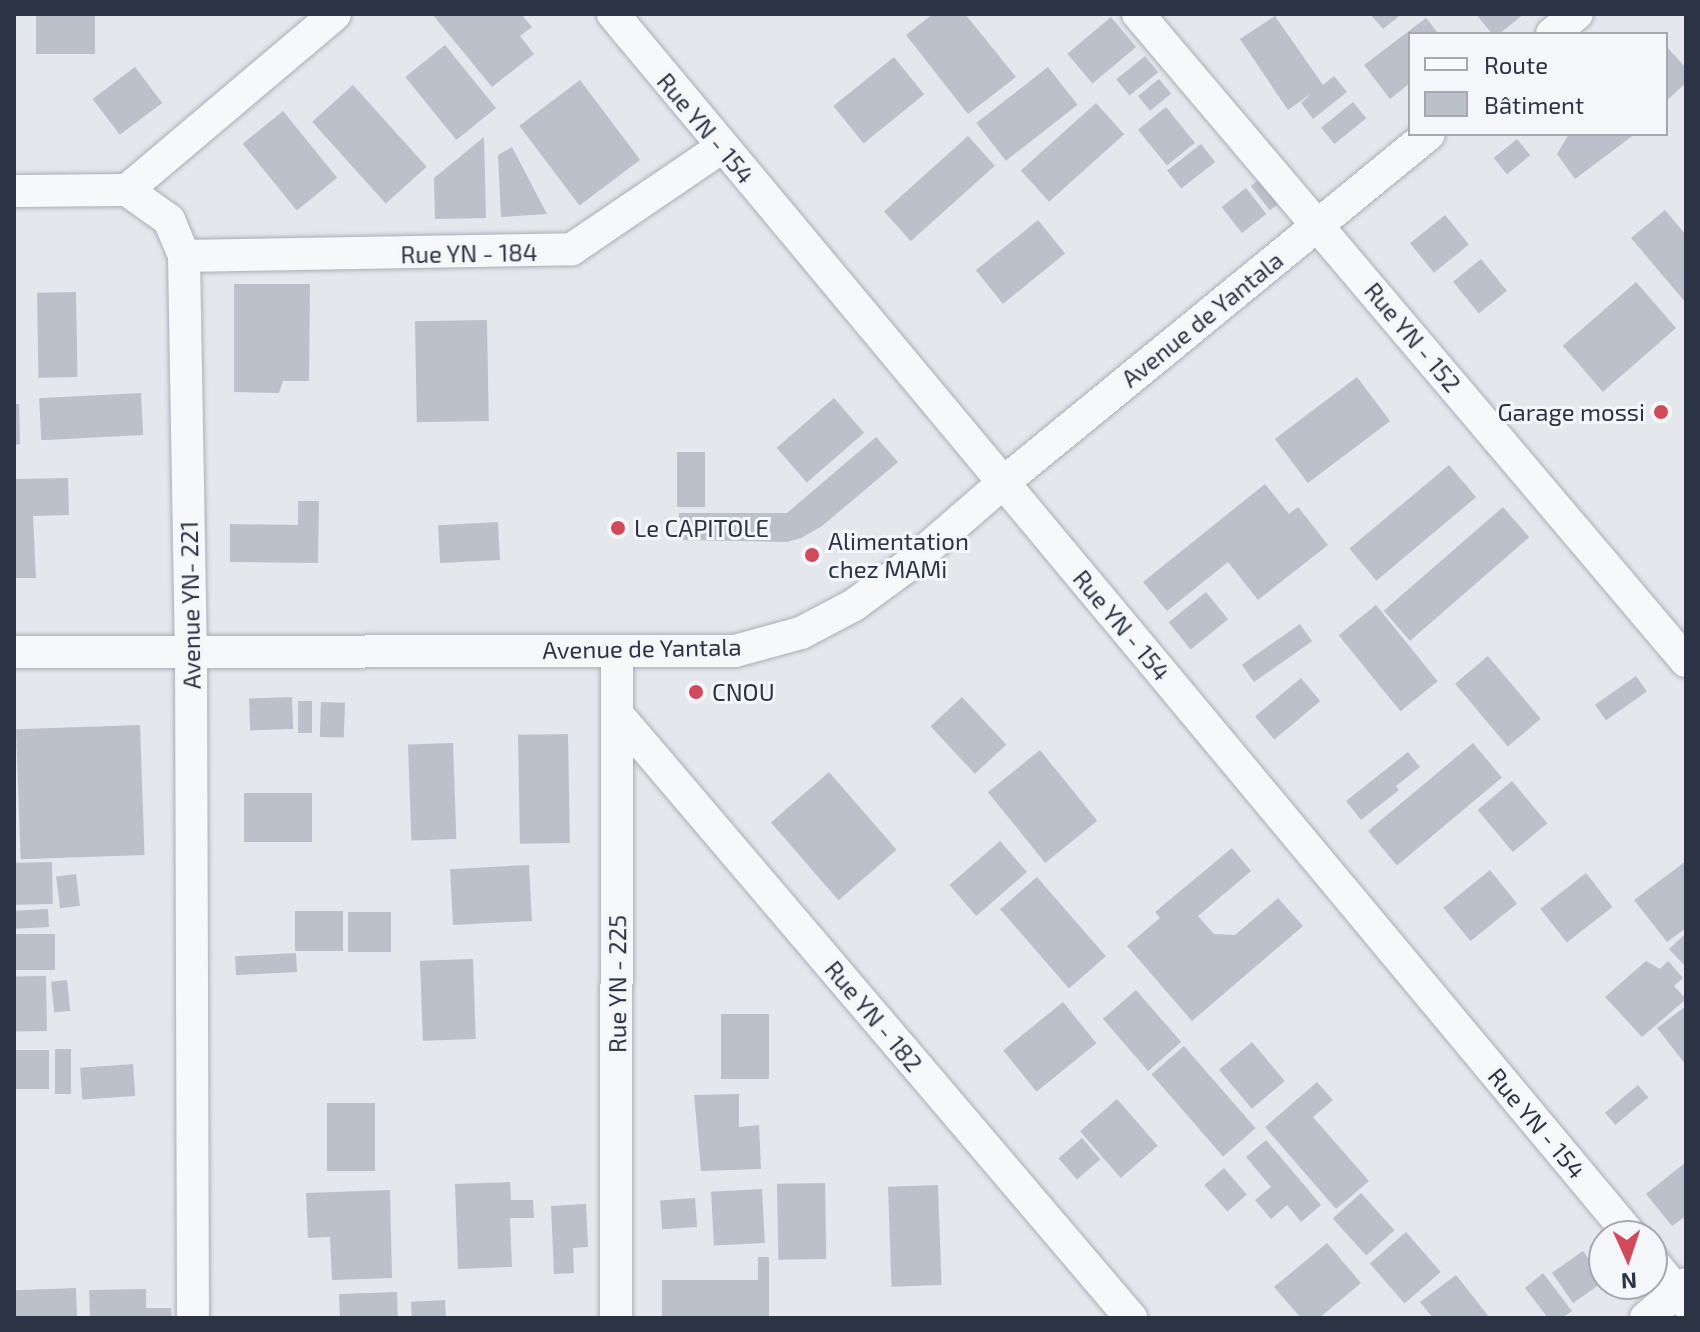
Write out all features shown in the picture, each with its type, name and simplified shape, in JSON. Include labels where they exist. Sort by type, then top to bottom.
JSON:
[{"type":"street","points":[[14,191],[127,190],[335,14]]},
{"type":"street","name":"Rue YN - 154","points":[[613,14],[1618,1220]]},
{"type":"street","name":"Rue YN - 152","points":[[1138,14],[1686,661]]},
{"type":"street","points":[[1554,32],[1577,14]]},
{"type":"street","name":"Avenue de Yantala","points":[[14,652],[735,651],[801,633],[854,605],[906,567],[1004,482],[1427,136]]},
{"type":"street","name":"Rue YN - 184","points":[[184,256],[572,249],[722,147]]},
{"type":"street","name":"Avenue YN- 221","points":[[127,190],[169,220],[184,256],[191,652],[193,1318]]},
{"type":"street","name":"Rue YN - 225","points":[[616,1318],[617,651]]},
{"type":"street","name":"Rue YN - 182","points":[[618,715],[1131,1318]]},
{"type":"street","points":[[1646,1318],[1683,1293],[1668,1278]]},
{"type":"building","points":[[36,14],[95,14],[95,54],[36,54]]},
{"type":"building","points":[[432,14],[521,14],[532,27],[520,36],[534,54],[492,87]]},
{"type":"building","points":[[933,14],[965,14],[1016,77],[968,114],[906,35]]},
{"type":"building","points":[[1370,14],[1402,14],[1383,29]]},
{"type":"building","points":[[1476,14],[1524,14],[1502,32],[1490,32]]},
{"type":"building","points":[[1275,16],[1323,85],[1334,76],[1347,92],[1313,119],[1301,103],[1312,93],[1288,110],[1240,39]]},
{"type":"building","points":[[1111,17],[1136,47],[1092,84],[1067,54]]},
{"type":"building","points":[[1426,18],[1437,32],[1408,32],[1408,85],[1390,99],[1364,65]]},
{"type":"building","points":[[445,45],[496,108],[456,140],[405,77]]},
{"type":"building","points":[[1668,48],[1686,68],[1686,83],[1668,99]]},
{"type":"building","points":[[1145,56],[1158,72],[1129,96],[1116,79]]},
{"type":"building","points":[[894,57],[924,94],[864,143],[833,106]]},
{"type":"building","points":[[135,67],[162,103],[120,135],[93,99]]},
{"type":"building","points":[[1048,67],[1078,105],[1006,161],[976,123]]},
{"type":"building","points":[[1159,79],[1171,94],[1150,111],[1138,96]]},
{"type":"building","points":[[580,80],[640,160],[579,206],[519,126]]},
{"type":"building","points":[[353,85],[427,167],[386,204],[312,122]]},
{"type":"building","points":[[1353,102],[1366,118],[1334,144],[1321,128]]},
{"type":"building","points":[[1096,103],[1124,134],[1049,202],[1021,171]]},
{"type":"building","points":[[1166,107],[1195,143],[1167,165],[1138,130]]},
{"type":"building","points":[[283,111],[337,178],[297,211],[243,144]]},
{"type":"building","points":[[968,136],[995,166],[911,241],[884,212]]},
{"type":"building","points":[[1568,136],[1632,136],[1575,179],[1557,154]]},
{"type":"building","points":[[484,137],[486,218],[435,219],[434,178]]},
{"type":"building","points":[[1517,139],[1530,155],[1507,174],[1494,158]]},
{"type":"building","points":[[1201,144],[1215,162],[1181,189],[1167,170]]},
{"type":"building","points":[[512,147],[547,214],[501,217],[498,155]]},
{"type":"building","points":[[1261,178],[1280,202],[1270,210],[1251,186]]},
{"type":"building","points":[[1246,188],[1266,214],[1242,233],[1222,207]]},
{"type":"building","points":[[1665,210],[1686,235],[1686,303],[1631,238]]},
{"type":"building","points":[[1445,215],[1469,245],[1434,273],[1410,243]]},
{"type":"building","points":[[1038,220],[1065,253],[1003,304],[976,270]]},
{"type":"building","points":[[1481,259],[1507,291],[1479,314],[1453,282]]},
{"type":"building","points":[[1636,282],[1676,328],[1603,392],[1563,346]]},
{"type":"building","points":[[234,284],[310,284],[309,381],[283,381],[279,393],[234,392]]},
{"type":"building","points":[[76,292],[77,377],[38,378],[37,293]]},
{"type":"building","points":[[487,320],[489,421],[417,422],[415,321]]},
{"type":"building","points":[[1357,377],[1390,421],[1308,483],[1275,439]]},
{"type":"building","points":[[141,393],[143,435],[41,440],[39,398]]},
{"type":"building","points":[[834,398],[864,433],[807,483],[777,448]]},
{"type":"building","points":[[14,404],[19,404],[20,444],[14,445]]},
{"type":"building","points":[[876,437],[898,462],[822,526],[801,538],[787,542],[679,540],[679,513],[787,513]]},
{"type":"building","points":[[677,452],[705,452],[705,507],[677,507]]},
{"type":"building","points":[[1449,465],[1476,497],[1376,581],[1349,549]]},
{"type":"building","points":[[68,478],[69,515],[33,516],[36,578],[14,578],[14,479]]},
{"type":"building","points":[[1265,484],[1289,514],[1298,507],[1328,545],[1258,600],[1228,562],[1167,611],[1143,582]]},
{"type":"building","points":[[298,501],[319,501],[318,563],[230,562],[230,524],[298,525]]},
{"type":"building","points":[[1503,507],[1529,537],[1410,641],[1384,611]]},
{"type":"building","points":[[498,522],[500,560],[440,563],[438,525]]},
{"type":"building","points":[[1206,592],[1228,619],[1191,649],[1169,622]]},
{"type":"building","points":[[1376,605],[1438,681],[1400,711],[1339,635]]},
{"type":"building","points":[[1300,624],[1312,641],[1254,682],[1242,665]]},
{"type":"building","points":[[1488,656],[1541,719],[1508,746],[1455,684]]},
{"type":"building","points":[[1636,676],[1647,692],[1606,720],[1595,705]]},
{"type":"building","points":[[1301,678],[1320,701],[1274,740],[1255,717]]},
{"type":"building","points":[[292,697],[293,729],[250,730],[249,699]]},
{"type":"building","points":[[962,697],[1006,745],[975,774],[931,726]]},
{"type":"building","points":[[298,701],[312,701],[312,733],[298,733]]},
{"type":"building","points":[[321,702],[345,703],[344,738],[320,737]]},
{"type":"building","points":[[140,725],[145,855],[21,859],[16,729]]},
{"type":"building","points":[[568,734],[570,843],[520,844],[518,735]]},
{"type":"building","points":[[453,743],[456,839],[411,841],[408,745]]},
{"type":"building","points":[[1473,743],[1502,777],[1397,866],[1368,831]]},
{"type":"building","points":[[1040,750],[1097,821],[1045,863],[988,792]]},
{"type":"building","points":[[1408,752],[1420,767],[1396,786],[1399,790],[1361,820],[1346,801]]},
{"type":"building","points":[[829,772],[897,850],[838,900],[771,823]]},
{"type":"building","points":[[1512,781],[1547,823],[1513,852],[1478,810]]},
{"type":"building","points":[[244,793],[312,793],[312,842],[244,842]]},
{"type":"building","points":[[1000,841],[1027,872],[976,916],[949,885]]},
{"type":"building","points":[[1232,848],[1251,871],[1198,916],[1214,934],[1235,935],[1278,898],[1303,926],[1192,1021],[1127,946],[1160,918],[1155,912]]},
{"type":"building","points":[[1686,861],[1686,928],[1667,942],[1634,900]]},
{"type":"building","points":[[52,862],[53,904],[15,905],[14,863]]},
{"type":"building","points":[[529,865],[532,921],[453,925],[450,869]]},
{"type":"building","points":[[1490,870],[1517,903],[1470,941],[1443,908]]},
{"type":"building","points":[[1586,873],[1612,907],[1567,943],[1540,909]]},
{"type":"building","points":[[76,874],[80,906],[60,908],[56,876]]},
{"type":"building","points":[[1037,877],[1106,956],[1069,988],[1000,909]]},
{"type":"building","points":[[48,909],[49,927],[15,929],[14,911]]},
{"type":"building","points":[[295,911],[343,911],[343,951],[295,951]]},
{"type":"building","points":[[348,912],[391,912],[391,952],[348,952]]},
{"type":"building","points":[[1686,933],[1686,967],[1669,949]]},
{"type":"building","points":[[14,934],[55,934],[55,970],[14,970]]},
{"type":"building","points":[[296,953],[297,972],[236,975],[235,956]]},
{"type":"building","points":[[473,959],[476,1039],[423,1041],[420,961]]},
{"type":"building","points":[[1646,961],[1660,969],[1668,961],[1683,978],[1674,986],[1686,999],[1642,1037],[1605,997]]},
{"type":"building","points":[[46,976],[47,1031],[15,1032],[14,977]]},
{"type":"building","points":[[67,980],[70,1011],[54,1013],[51,982]]},
{"type":"building","points":[[1136,990],[1181,1042],[1148,1071],[1103,1019]]},
{"type":"building","points":[[1063,1002],[1096,1043],[1037,1092],[1003,1050]]},
{"type":"building","points":[[1686,1006],[1686,1065],[1657,1028]]},
{"type":"building","points":[[721,1014],[769,1014],[769,1079],[721,1079]]},
{"type":"building","points":[[1252,1042],[1285,1081],[1252,1109],[1219,1070]]},
{"type":"building","points":[[1184,1046],[1256,1128],[1223,1156],[1152,1074]]},
{"type":"building","points":[[55,1049],[71,1049],[71,1094],[55,1094]]},
{"type":"building","points":[[14,1050],[49,1050],[49,1089],[14,1089]]},
{"type":"building","points":[[133,1064],[135,1096],[82,1100],[80,1068]]},
{"type":"building","points":[[1317,1082],[1333,1100],[1313,1117],[1369,1181],[1336,1209],[1265,1127]]},
{"type":"building","points":[[1638,1085],[1648,1097],[1615,1125],[1605,1113]]},
{"type":"building","points":[[739,1094],[739,1127],[759,1125],[761,1169],[701,1171],[694,1095]]},
{"type":"building","points":[[1117,1099],[1158,1146],[1121,1178],[1080,1131]]},
{"type":"building","points":[[327,1103],[375,1103],[375,1171],[327,1171]]},
{"type":"building","points":[[1082,1138],[1100,1159],[1077,1179],[1059,1158]]},
{"type":"building","points":[[1266,1140],[1321,1205],[1301,1222],[1287,1205],[1271,1219],[1255,1200],[1271,1187],[1246,1157]]},
{"type":"building","points":[[1686,1162],[1686,1216],[1672,1226],[1646,1194]]},
{"type":"building","points":[[1224,1168],[1247,1194],[1227,1211],[1204,1185]]},
{"type":"building","points":[[510,1182],[511,1200],[533,1200],[534,1218],[510,1218],[512,1267],[458,1269],[455,1184]]},
{"type":"building","points":[[825,1183],[826,1259],[778,1260],[777,1184]]},
{"type":"building","points":[[938,1185],[941,1285],[892,1287],[888,1187]]},
{"type":"building","points":[[762,1189],[765,1243],[714,1246],[711,1192]]},
{"type":"building","points":[[390,1190],[392,1278],[332,1280],[330,1237],[308,1238],[306,1193]]},
{"type":"building","points":[[1361,1193],[1394,1230],[1366,1256],[1333,1218]]},
{"type":"building","points":[[695,1198],[697,1227],[662,1229],[660,1200]]},
{"type":"building","points":[[586,1204],[588,1247],[573,1248],[574,1273],[554,1274],[551,1206]]},
{"type":"building","points":[[1406,1232],[1441,1272],[1405,1303],[1370,1263]]},
{"type":"building","points":[[1327,1243],[1361,1283],[1319,1318],[1301,1318],[1274,1287]]},
{"type":"building","points":[[1583,1251],[1588,1258],[1588,1293],[1573,1303],[1552,1273]]},
{"type":"building","points":[[758,1257],[769,1257],[769,1318],[662,1318],[662,1280],[758,1280]]},
{"type":"building","points":[[1543,1273],[1572,1311],[1562,1318],[1548,1318],[1525,1288]]},
{"type":"building","points":[[1456,1275],[1490,1318],[1433,1318],[1420,1302]]},
{"type":"building","points":[[76,1288],[77,1318],[15,1318],[14,1290]]},
{"type":"building","points":[[146,1289],[146,1308],[171,1308],[172,1318],[90,1318],[89,1290]]},
{"type":"building","points":[[397,1292],[398,1318],[340,1318],[339,1294]]},
{"type":"building","points":[[445,1300],[446,1318],[412,1318],[411,1302]]},
{"type":"place","name":"Garage mossi","points":[[1661,412]]},
{"type":"place","name":"Le CAPITOLE","points":[[618,528]]},
{"type":"place","name":"Alimentation chez MAMi","points":[[812,555]]},
{"type":"place","name":"CNOU","points":[[696,692]]}]
